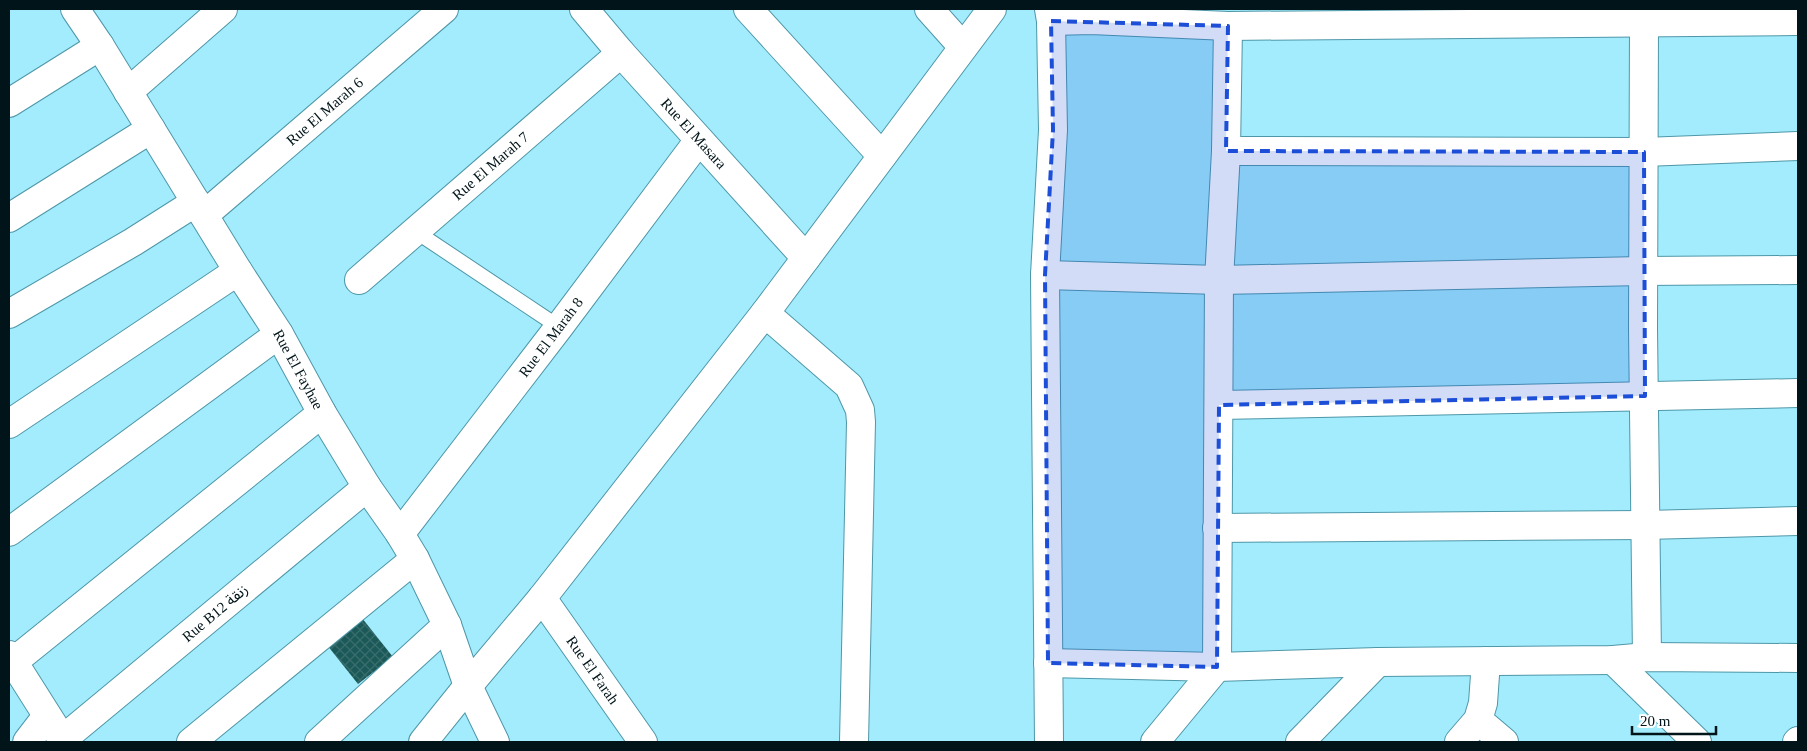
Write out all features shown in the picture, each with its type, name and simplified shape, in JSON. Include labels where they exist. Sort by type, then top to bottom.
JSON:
[{"type":"street","name":"Rue El Fayhae","points":[[75,9],[100,46],[238,271],[279,334],[322,413],[367,487],[415,559],[447,625],[468,686],[494,742]]},
{"type":"street","points":[[128,92],[223,9]]},
{"type":"street","name":"Rue El Marah 6","points":[[9,314],[133,242],[200,208],[444,9]]},
{"type":"street","name":"Rue El Masara","points":[[584,9],[621,53],[806,258]]},
{"type":"street","points":[[748,9],[882,156]]},
{"type":"street","points":[[929,9],[963,47]]},
{"type":"street","points":[[423,742],[542,598],[765,313],[992,9]]},
{"type":"street","points":[[1049,742],[1045,275],[1053,130],[1050,15],[1091,20],[1228,26],[1798,21]]},
{"type":"street","points":[[1644,22],[1642,272],[1647,657]]},
{"type":"street","points":[[1155,742],[1217,667],[1219,280],[1226,151],[1228,26]]},
{"type":"street","points":[[9,103],[100,46]]},
{"type":"street","name":"Rue El Marah 7","points":[[358,280],[621,53]]},
{"type":"street","points":[[9,218],[151,129]]},
{"type":"street","name":"Rue El Marah 8","points":[[400,534],[559,327],[699,140]]},
{"type":"street","points":[[1226,151],[1644,152],[1798,146]]},
{"type":"street","points":[[1045,275],[1219,280],[1798,270]]},
{"type":"street","points":[[9,424],[238,271]]},
{"type":"street","points":[[765,313],[849,386],[860,410],[854,742]]},
{"type":"street","points":[[9,532],[279,334]]},
{"type":"street","points":[[1219,405],[1798,393]]},
{"type":"street","points":[[64,741],[11,659],[322,413]]},
{"type":"street","name":"Rue B12 زنقة","points":[[64,741],[367,487]]},
{"type":"street","points":[[1217,528],[1646,525],[1798,521]]},
{"type":"street","points":[[191,742],[415,559]]},
{"type":"street","name":"Rue El Farah","points":[[542,598],[643,742]]},
{"type":"street","points":[[319,742],[447,625]]},
{"type":"street","points":[[1048,663],[1217,667],[1378,662],[1613,660],[1647,657],[1798,658]]},
{"type":"street","points":[[1613,660],[1697,742]]},
{"type":"street","points":[[1459,742],[1478,720],[1483,703],[1486,661]]},
{"type":"street","points":[[1300,742],[1378,662]]},
{"type":"street","points":[[26,742],[47,716]]},
{"type":"street","points":[[1478,720],[1504,742]]},
{"type":"lane","points":[[416,231],[559,327]]},
{"type":"highlighted area","points":[[1051,21],[1228,26],[1226,151],[1644,152],[1645,396],[1219,405],[1217,667],[1048,663],[1045,275],[1053,130]]},
{"type":"building","points":[[358,613],[393,657],[358,684],[323,640]]}]
